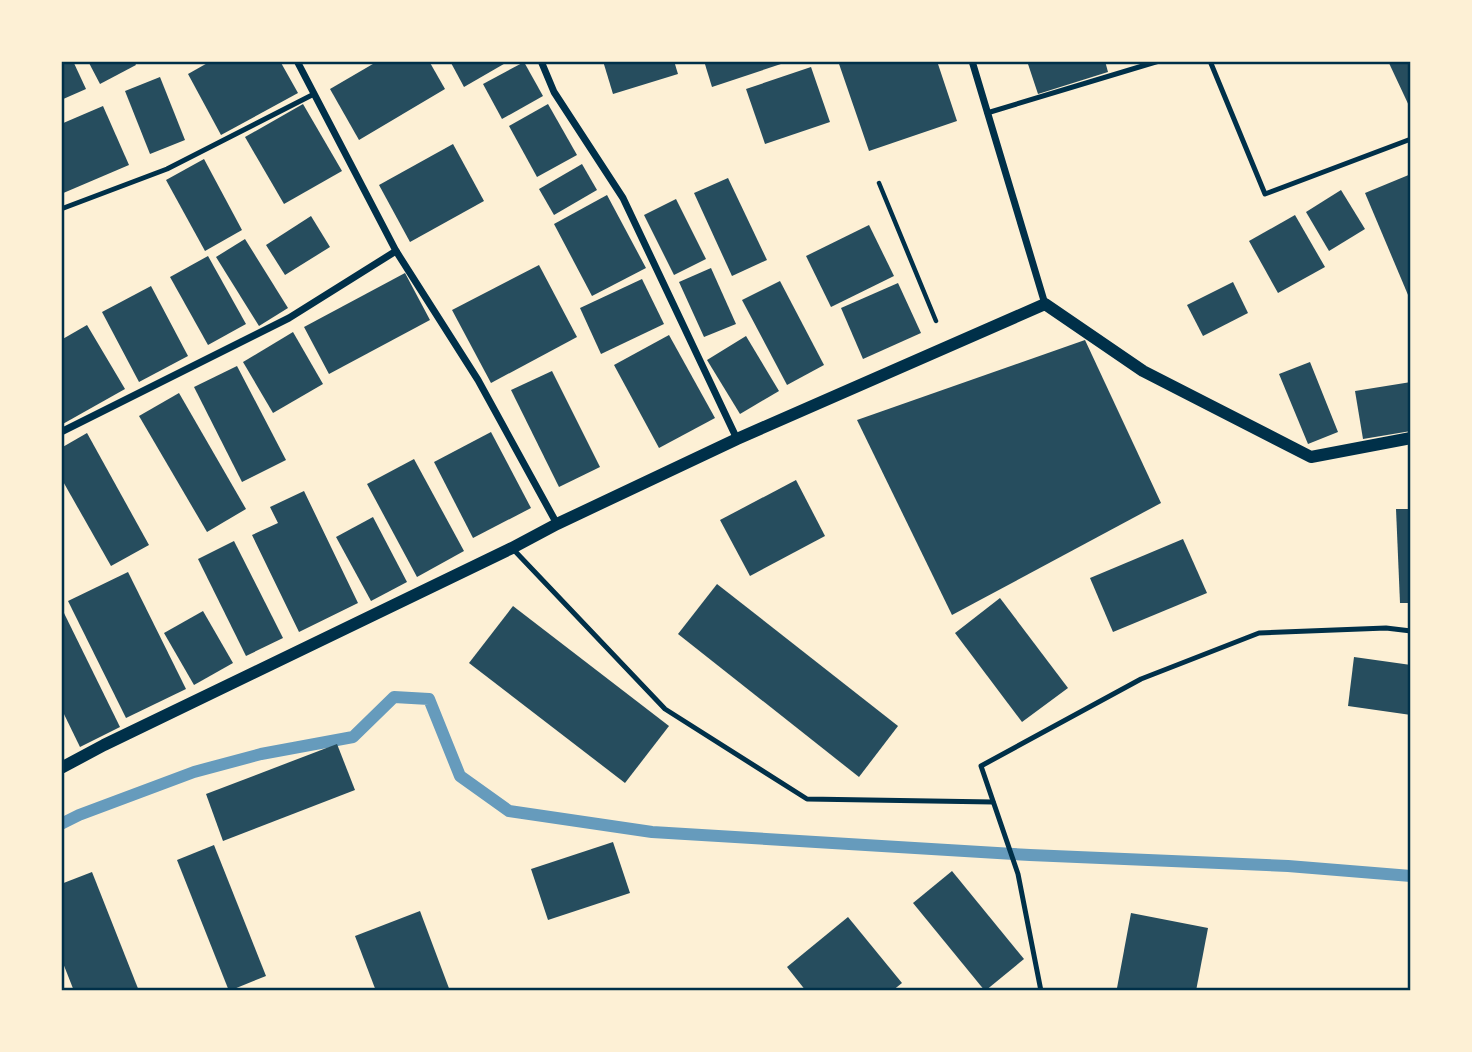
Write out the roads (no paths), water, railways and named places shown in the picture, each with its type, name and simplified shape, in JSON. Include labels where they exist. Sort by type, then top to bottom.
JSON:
[{"type":"street","points":[[297,61],[397,251],[478,380],[557,524]]},
{"type":"street","points":[[541,61],[554,92],[623,198],[737,439]]},
{"type":"street","points":[[972,61],[1045,304],[1143,371],[1311,457],[1411,438]]},
{"type":"street","points":[[61,432],[289,318],[397,251]]},
{"type":"street","points":[[61,768],[557,524],[737,439],[1045,304]]},
{"type":"lane","points":[[988,113],[1159,61]]},
{"type":"lane","points":[[1210,61],[1265,194],[1411,139]]},
{"type":"lane","points":[[61,209],[167,169],[314,94]]},
{"type":"lane","points":[[512,548],[665,709],[807,799],[993,802]]},
{"type":"lane","points":[[1041,991],[1018,874],[981,766],[1141,678],[1259,633],[1386,628],[1411,631]]},
{"type":"waterway","points":[[61,824],[194,772],[261,754],[353,737],[394,697],[429,699],[460,776],[509,811],[652,832],[1030,855],[1288,866],[1411,876]]}]
